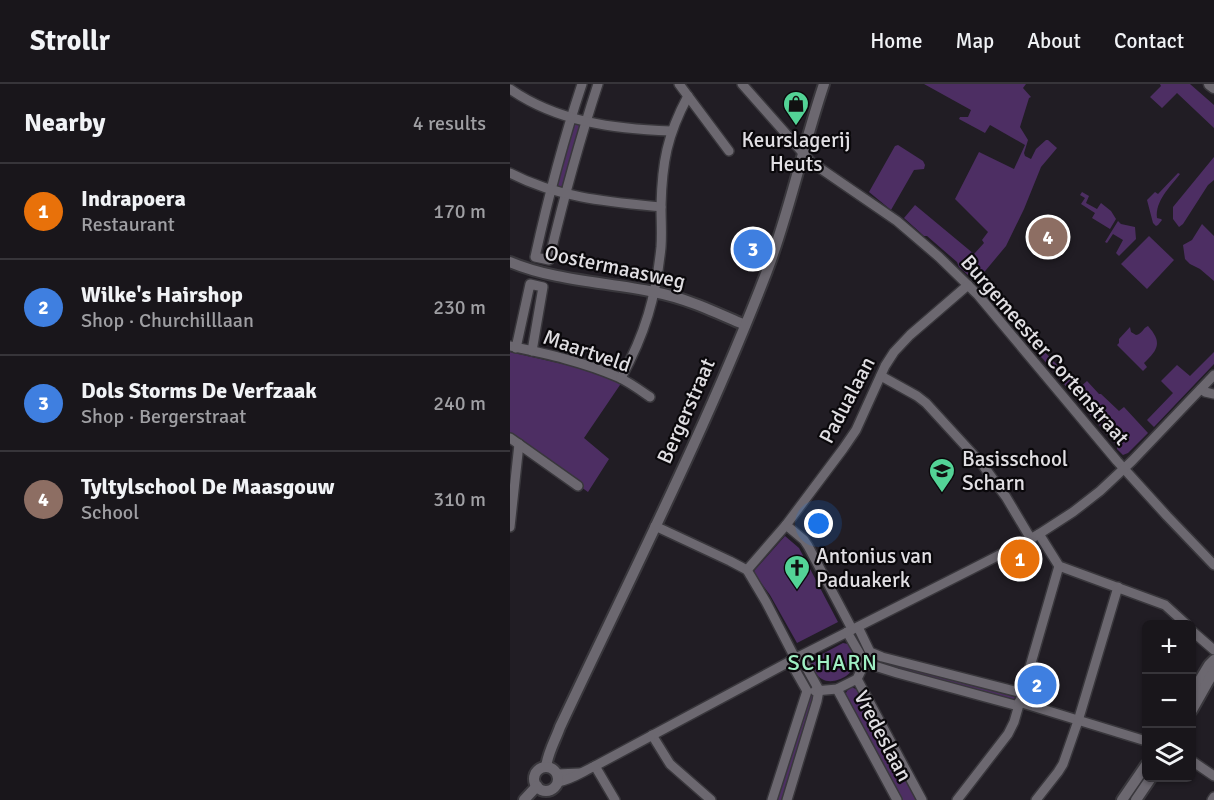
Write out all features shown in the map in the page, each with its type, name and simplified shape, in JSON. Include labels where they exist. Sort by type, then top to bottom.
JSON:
[{"type":"main road","points":[[1210,84],[1214,87]]},
{"type":"street","points":[[582,84],[570,117],[550,190],[535,257],[549,260],[585,122],[598,84]]},
{"type":"street","points":[[679,84],[729,151]]},
{"type":"street","name":"Burgemeester Cortenstraat","points":[[742,84],[815,165],[897,221],[968,285],[1124,468],[1214,565]]},
{"type":"street","name":"Bergerstraat","points":[[553,773],[549,750],[703,426],[768,269],[824,84]]},
{"type":"street","points":[[510,89],[535,104],[585,122],[618,128],[671,131]]},
{"type":"street","points":[[621,378],[644,331],[655,292],[661,244],[663,167],[671,131],[688,96]]},
{"type":"street","points":[[510,173],[565,195],[661,207]]},
{"type":"street","name":"Oostermaasweg","points":[[510,262],[531,270],[568,278],[655,292],[688,301],[745,325]]},
{"type":"street","points":[[513,347],[530,284],[536,285],[543,287],[532,351]]},
{"type":"street","name":"Padualaan","points":[[747,570],[786,525],[850,440],[889,359],[905,340],[968,285]]},
{"type":"street","name":"Maartveld","points":[[513,347],[577,362],[621,378],[650,397]]},
{"type":"street","points":[[553,773],[553,789],[548,791],[539,788],[535,780],[540,769],[553,773],[571,779],[795,658],[1035,536],[1073,512],[1100,491],[1214,375]]},
{"type":"street","points":[[880,376],[926,402],[982,464],[1059,566],[1165,605],[1182,620]]},
{"type":"street","points":[[1201,388],[1205,392],[1214,394]]},
{"type":"street","points":[[510,438],[578,486]]},
{"type":"street","points":[[510,526],[519,444]]},
{"type":"street","points":[[786,525],[808,546],[852,629],[865,663],[897,673],[1020,700]]},
{"type":"street","points":[[655,526],[747,570],[795,658],[807,691],[772,800]]},
{"type":"street","points":[[958,800],[1008,734],[1014,722],[1059,566]]},
{"type":"street","points":[[1036,800],[1063,764],[1118,587]]},
{"type":"street","points":[[852,629],[870,652],[882,657],[1142,740]]},
{"type":"street","points":[[1196,635],[1214,650]]},
{"type":"street","name":"Vredeslaan","points":[[807,691],[837,689],[857,679],[870,652]]},
{"type":"street","points":[[787,800],[819,690],[795,658]]},
{"type":"street","points":[[1196,685],[1214,660]]},
{"type":"street","points":[[1196,702],[1214,671]]},
{"type":"street","name":"Vredeslaan","points":[[857,679],[922,800]]},
{"type":"street","name":"Vredeslaan","points":[[837,689],[897,800]]},
{"type":"street","points":[[652,735],[670,764],[711,800]]},
{"type":"street","points":[[1196,764],[1214,776]]},
{"type":"street","points":[[595,766],[615,800]]},
{"type":"street","points":[[1122,800],[1142,771]]},
{"type":"street","points":[[1136,800],[1148,782]]},
{"type":"street","points":[[524,800],[539,788]]},
{"type":"street","points":[[532,800],[539,788]]},
{"type":"shaded area","points":[[924,84],[1026,84],[1023,88],[1031,97],[1020,127],[1028,140],[1025,156],[1031,159],[1036,149],[1046,140],[1057,148],[1041,167],[1006,246],[976,282],[959,267],[957,262],[904,218],[915,205],[974,254],[984,243],[982,240],[988,232],[955,199],[979,152],[1014,169],[1025,145],[990,125],[985,133],[959,119],[968,117],[971,110]]},
{"type":"shaded area","points":[[1160,84],[1190,84],[1214,105],[1214,128],[1177,93],[1162,108],[1150,97],[1161,86]]},
{"type":"shaded area","points":[[572,122],[582,125],[563,191],[553,188]]},
{"type":"shaded area","points":[[898,145],[923,161],[925,165],[924,169],[914,170],[891,210],[869,192],[895,146]]},
{"type":"shaded area","points":[[1214,157],[1214,180],[1208,185],[1179,227],[1173,219],[1173,207]]},
{"type":"shaded area","points":[[1178,173],[1180,174],[1164,194],[1158,206],[1157,218],[1162,220],[1156,226],[1153,223],[1147,200],[1155,192],[1158,194]]},
{"type":"shaded area","points":[[1082,192],[1089,196],[1086,203],[1097,209],[1101,203],[1111,211],[1116,219],[1110,229],[1092,218],[1095,213],[1081,204],[1085,198],[1080,195]]},
{"type":"shaded area","points":[[1118,221],[1121,224],[1135,227],[1136,239],[1119,256],[1116,253],[1123,240],[1113,234],[1107,243],[1105,242]]},
{"type":"shaded area","points":[[1202,224],[1214,236],[1214,281],[1185,259],[1183,245],[1192,240]]},
{"type":"shaded area","points":[[1149,236],[1174,260],[1147,289],[1121,264]]},
{"type":"shaded area","points":[[1148,326],[1157,345],[1153,354],[1144,363],[1147,367],[1143,371],[1117,345],[1119,339],[1130,327],[1131,332],[1136,335]]},
{"type":"shaded area","points":[[1040,347],[1079,388],[1087,381],[1119,411],[1124,407],[1148,433],[1128,453],[1123,455],[1088,412],[1088,409],[1086,410],[1035,351]]},
{"type":"shaded area","points":[[510,352],[598,372],[622,382],[584,438],[609,459],[588,492],[510,436]]},
{"type":"shaded area","points":[[1214,352],[1214,364],[1154,427],[1147,420],[1173,393],[1161,381],[1177,365],[1190,376]]},
{"type":"shaded area","points":[[785,536],[799,548],[838,622],[797,643],[770,595],[753,572]]},
{"type":"shaded area","points":[[843,643],[848,644],[853,652],[854,667],[847,675],[837,680],[827,681],[820,678],[811,664],[813,659]]},
{"type":"shaded area","points":[[874,656],[1019,695],[1016,704],[872,661]]},
{"type":"shaded area","points":[[852,687],[859,691],[917,800],[901,800],[846,697],[847,691]]},
{"type":"shaded area","points":[[811,694],[815,696],[785,800],[774,800]]},
{"type":"place","name":"Keurslagerij Heuts","points":[[796,127]]},
{"type":"place","name":"Tyltylschool De Maasgouw","points":[[1048,237]]},
{"type":"place","name":"Dols Storms De Verfzaak","points":[[753,249]]},
{"type":"place","name":"Basisschool Scharn","points":[[942,494]]},
{"type":"place","name":"Indrapoera","points":[[1020,559]]},
{"type":"place","name":"Antonius van Paduakerk","points":[[797,591]]},
{"type":"place","name":"Wilke's Hairshop","points":[[1037,685]]},
{"type":"district","name":"SCHARN","points":[[833,662]]}]
